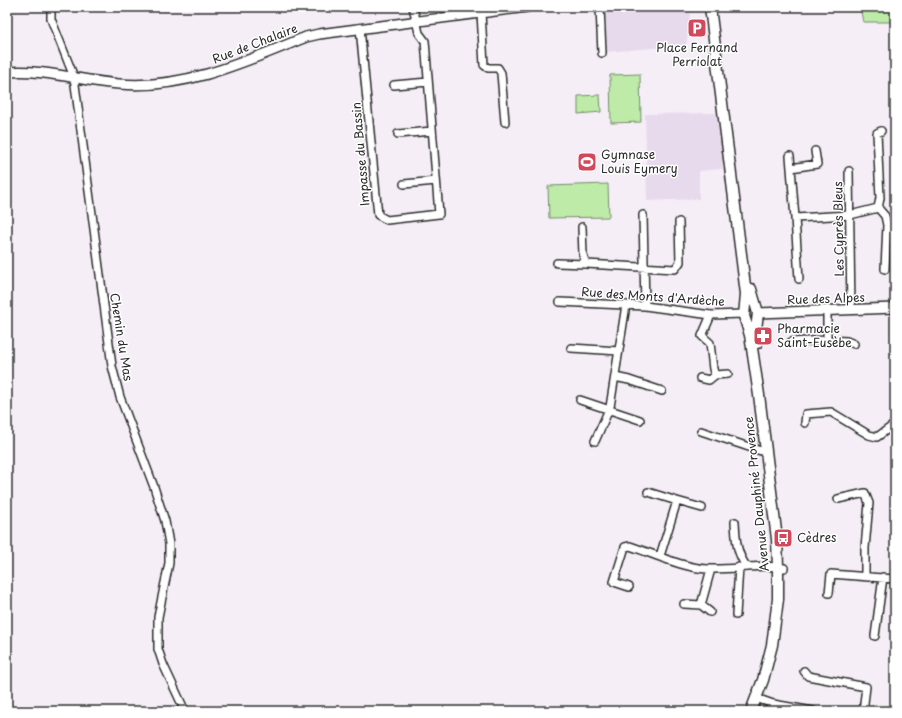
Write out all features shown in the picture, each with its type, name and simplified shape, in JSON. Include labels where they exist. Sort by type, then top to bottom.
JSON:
[{"type":"main road","name":"Avenue Dauphiné Provence","points":[[709,8],[729,149],[732,187],[746,294],[756,334],[772,445],[784,600],[778,646],[759,699],[757,711]]},
{"type":"main road","name":"Avenue Dauphiné Provence","points":[[751,314],[781,567]]},
{"type":"main road","name":"Avenue Dauphiné Provence","points":[[751,711],[759,699]]},
{"type":"street","name":"Chemin du Mas","points":[[51,7],[51,19],[74,77],[112,366],[120,397],[165,521],[169,544],[169,563],[158,617],[158,649],[163,664],[185,711]]},
{"type":"street","points":[[404,184],[436,181],[425,41],[419,33],[413,7]]},
{"type":"street","name":"Rue de Chalaire","points":[[7,72],[37,72],[119,84],[157,83],[220,72],[306,37],[335,30],[417,22],[527,7]]},
{"type":"street","points":[[600,7],[602,53]]},
{"type":"street","points":[[481,13],[484,65],[488,68],[498,68],[501,73],[505,122]]},
{"type":"street","name":"Impasse du Bassin","points":[[360,28],[378,216],[387,220],[439,214],[436,181]]},
{"type":"street","points":[[394,85],[428,82]]},
{"type":"street","points":[[398,134],[432,131]]},
{"type":"street","points":[[878,208],[880,198],[877,133],[881,131]]},
{"type":"street","points":[[791,168],[817,164],[816,152]]},
{"type":"street","points":[[790,156],[799,278]]},
{"type":"street","name":"Les Cyprès Bleus","points":[[849,171],[851,310]]},
{"type":"street","points":[[795,218],[850,215],[878,208]]},
{"type":"street","points":[[878,208],[885,216],[887,225],[885,269]]},
{"type":"street","points":[[643,215],[646,268],[645,306]]},
{"type":"street","points":[[557,263],[675,269],[680,262],[679,222]]},
{"type":"street","points":[[582,227],[583,255],[586,264]]},
{"type":"street","name":"Rue des Monts d'Ardèche","points":[[560,302],[645,306],[711,315],[751,314]]},
{"type":"street","points":[[595,441],[608,410],[626,305]]},
{"type":"street","name":"Rue des Alpes","points":[[751,314],[895,308]]},
{"type":"street","points":[[827,311],[827,340]]},
{"type":"street","points":[[711,315],[702,336],[710,343],[712,369],[715,375]]},
{"type":"street","points":[[791,342],[827,340],[847,341],[854,344]]},
{"type":"street","points":[[571,348],[619,351]]},
{"type":"street","points":[[700,378],[709,380],[715,375],[728,374]]},
{"type":"street","points":[[614,377],[629,380],[662,391]]},
{"type":"street","points":[[580,400],[640,420]]},
{"type":"street","points":[[805,423],[806,414],[831,412],[869,435],[877,437],[895,424]]},
{"type":"street","points":[[701,432],[767,453]]},
{"type":"street","points":[[648,492],[702,508]]},
{"type":"street","points":[[838,499],[865,493],[869,503],[865,548],[865,576]]},
{"type":"street","points":[[660,556],[677,501]]},
{"type":"street","points":[[735,522],[737,548],[741,559],[747,567]]},
{"type":"street","points":[[629,587],[614,582],[625,547],[630,546],[698,568],[781,567]]},
{"type":"street","points":[[736,615],[739,567]]},
{"type":"street","points":[[701,605],[711,569]]},
{"type":"street","points":[[829,594],[831,574],[895,579]]},
{"type":"street","points":[[876,636],[883,578]]},
{"type":"street","points":[[684,604],[701,605],[710,612]]},
{"type":"street","points":[[804,670],[808,676],[866,687],[863,711]]},
{"type":"street","points":[[759,699],[812,711]]},
{"type":"shaded area","points":[[605,7],[691,7],[686,48],[665,47],[606,52]]},
{"type":"shaded area","points":[[716,113],[724,158],[722,169],[699,171],[699,199],[647,201],[645,114]]},
{"type":"green space","points":[[860,7],[895,7],[895,22],[863,22]]},
{"type":"green space","points":[[640,74],[641,122],[611,123],[610,75]]},
{"type":"green space","points":[[600,95],[601,112],[578,114],[578,96]]},
{"type":"green space","points":[[608,184],[609,217],[549,218],[548,186]]},
{"type":"place","name":"Place Fernand Perriolat","points":[[697,28]]},
{"type":"place","name":"Gymnase Louis Eymery","points":[[587,162]]},
{"type":"place","name":"Pharmacie Saint-Eusèbe","points":[[763,336]]},
{"type":"place","name":"Cèdres","points":[[783,538]]}]
